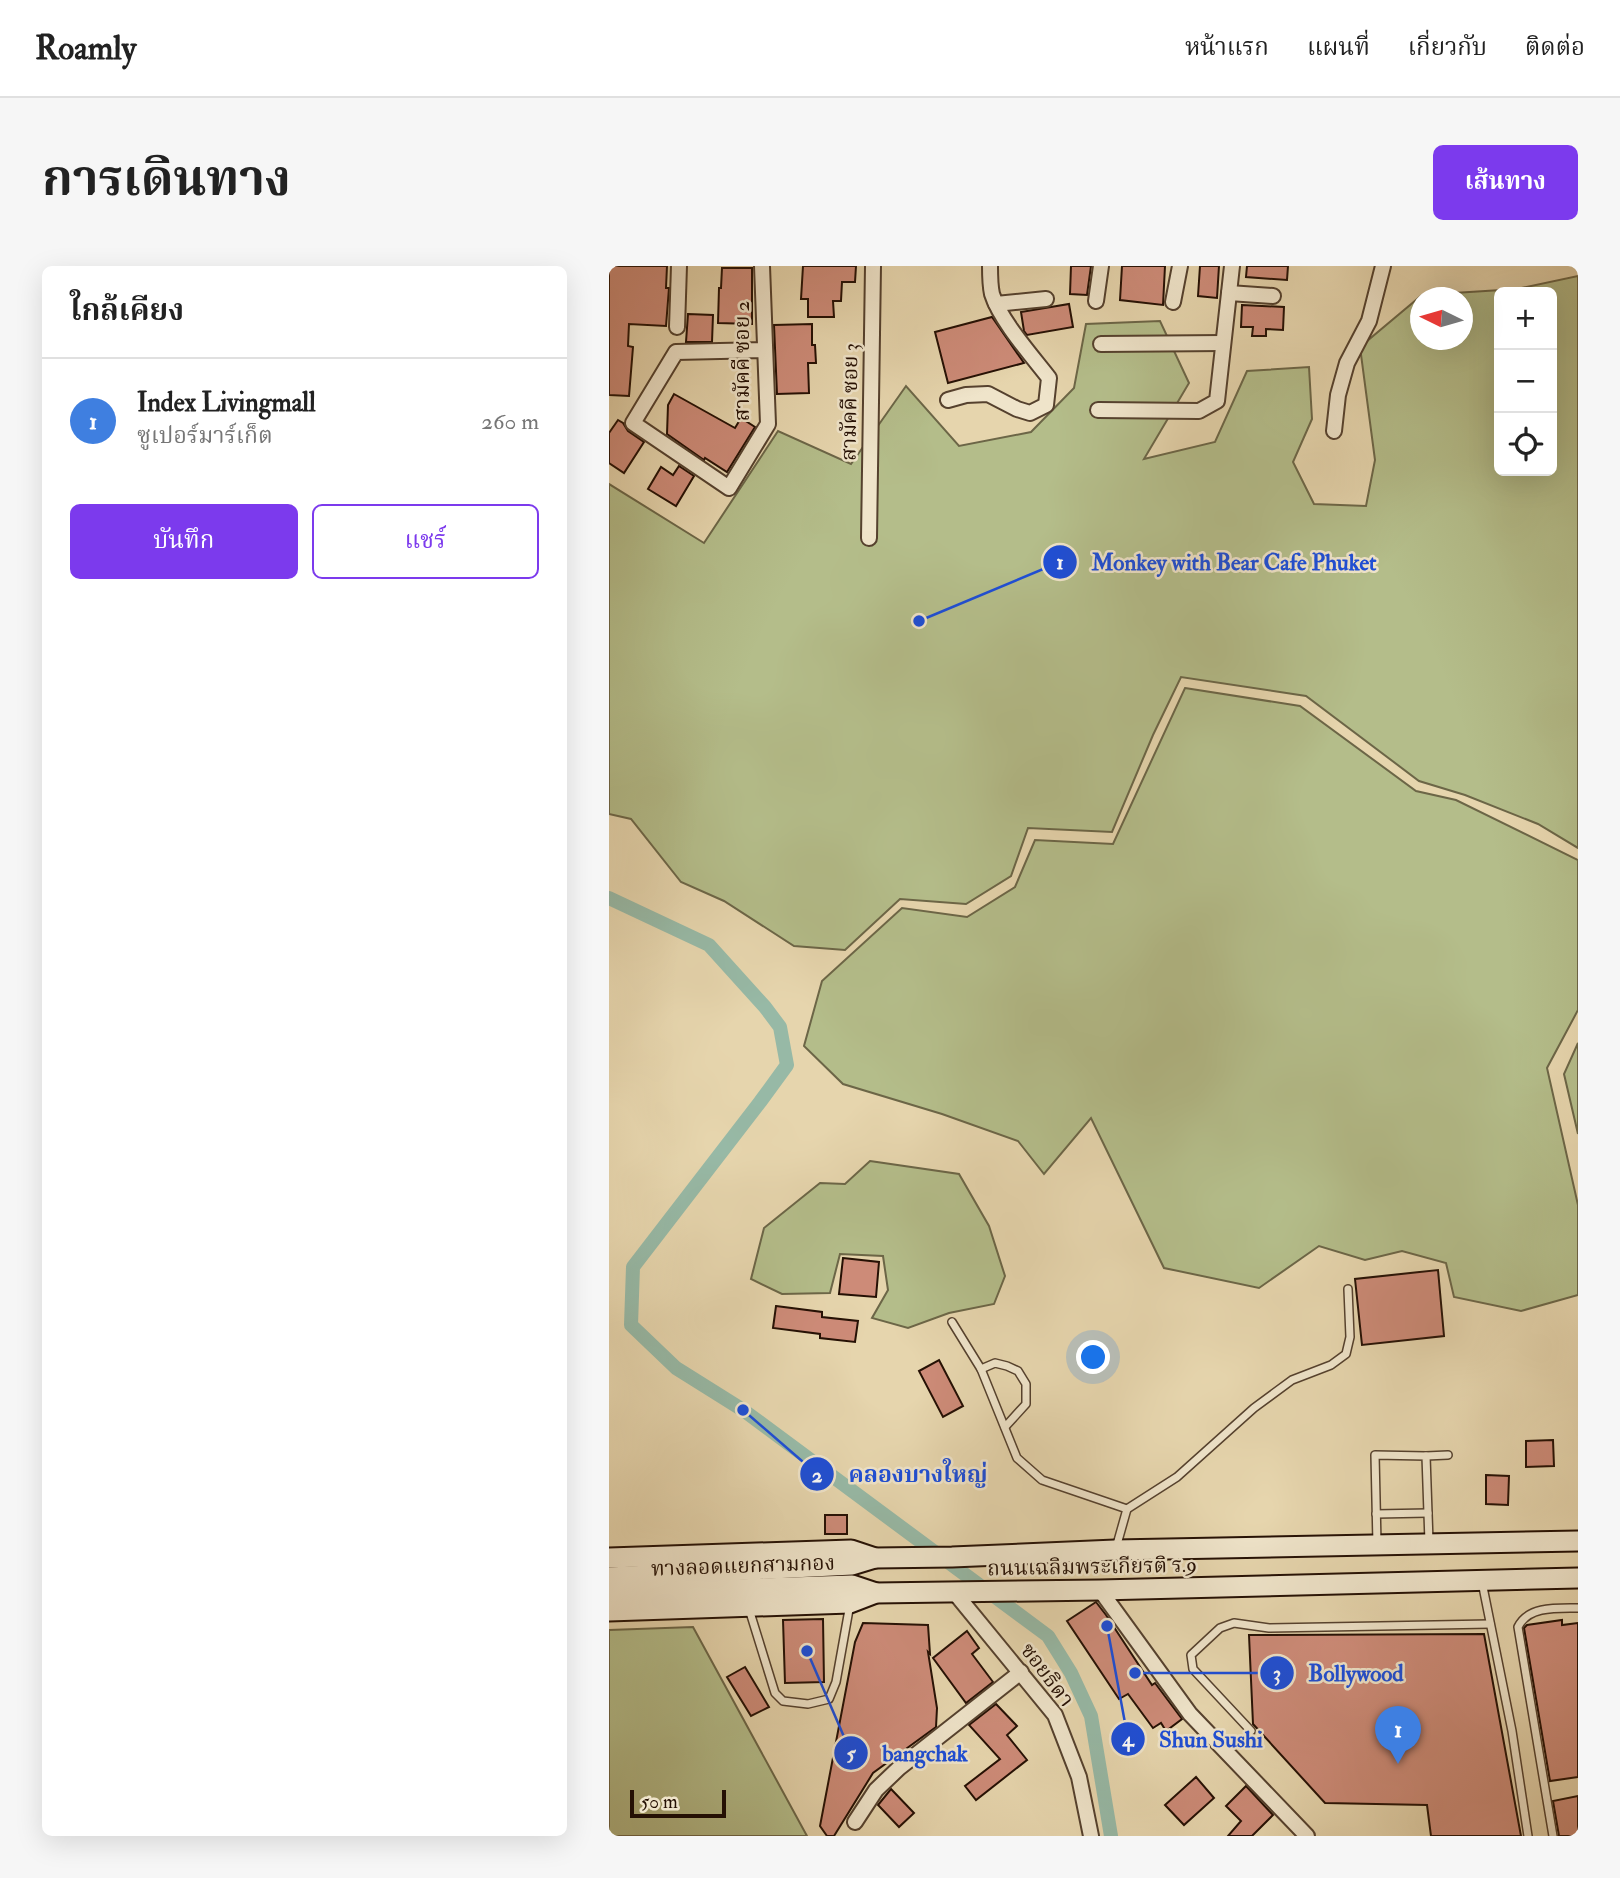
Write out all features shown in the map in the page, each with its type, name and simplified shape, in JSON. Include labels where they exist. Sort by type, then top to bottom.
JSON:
[{"type":"main road","name":"ถนนเฉลิมพระเกียรติ ร.9","points":[[609,1558],[851,1550],[875,1558],[953,1557],[1115,1550],[1578,1541]]},
{"type":"main road","name":"ทางลอดแยกสามกอง","points":[[609,1577],[852,1565],[875,1558]]},
{"type":"main road","name":"ถนนเฉลิมพระเกียรติ ร.9","points":[[609,1611],[851,1603],[876,1593],[1578,1578]]},
{"type":"main road","name":"ทางลอดแยกสามกอง","points":[[609,1593],[852,1585],[876,1593]]},
{"type":"street","points":[[677,327],[679,266]]},
{"type":"street","name":"สามัคคี ซอย 2","points":[[762,266],[768,424],[729,488],[633,423],[676,352],[764,350]]},
{"type":"street","name":"สามัคคี ซอย 3","points":[[869,538],[873,266]]},
{"type":"street","points":[[948,400],[967,395],[988,394],[1030,413],[1046,405],[1049,378],[996,304],[990,266]]},
{"type":"street","points":[[1096,301],[1101,266]]},
{"type":"street","points":[[1173,302],[1179,266]]},
{"type":"street","points":[[1098,410],[1199,411],[1217,401],[1232,266]]},
{"type":"street","points":[[1334,431],[1338,395],[1347,363],[1369,321],[1383,266]]},
{"type":"street","points":[[1229,293],[1273,296]]},
{"type":"street","points":[[996,304],[1047,299]]},
{"type":"street","points":[[1101,344],[1223,344]]},
{"type":"street","points":[[1100,1590],[1190,1714],[1307,1836]]},
{"type":"street","name":"ซอยธิดา","points":[[955,1592],[1055,1715],[1079,1777],[1091,1836]]},
{"type":"street","points":[[855,1822],[876,1790],[899,1768],[1021,1672]]},
{"type":"lane","points":[[1115,1550],[1127,1509],[1177,1477],[1254,1408],[1291,1380],[1331,1364],[1346,1354],[1350,1337],[1348,1289]]},
{"type":"lane","points":[[952,1322],[981,1369],[1017,1458],[1042,1480],[1127,1509]]},
{"type":"lane","points":[[981,1369],[995,1363],[1007,1366],[1018,1371],[1026,1384],[1026,1404],[1005,1427]]},
{"type":"lane","points":[[1377,1545],[1375,1455],[1448,1455]]},
{"type":"lane","points":[[1426,1456],[1429,1544]]},
{"type":"lane","points":[[1377,1514],[1428,1513]]},
{"type":"lane","points":[[1482,1581],[1512,1731],[1528,1836]]},
{"type":"lane","points":[[748,1606],[775,1693],[783,1701],[808,1704],[829,1699],[833,1690],[851,1603]]},
{"type":"lane","points":[[1553,1836],[1518,1627],[1521,1619],[1530,1613],[1556,1608],[1578,1608]]},
{"type":"lane","points":[[1251,1731],[1193,1669],[1191,1655],[1220,1628],[1234,1623],[1269,1628],[1490,1624]]},
{"type":"green space","points":[[1578,276],[1578,848],[1538,824],[1465,795],[1419,781],[1306,696],[1181,677],[1112,832],[1028,828],[1011,876],[966,904],[900,899],[845,950],[794,946],[724,901],[681,882],[631,819],[609,814],[609,484],[704,543],[778,431],[851,464],[906,386],[959,446],[1031,432],[1074,388],[1086,324],[1160,321],[1189,383],[1144,459],[1215,442],[1247,371],[1309,367],[1312,419],[1293,462],[1314,504],[1366,506],[1375,460],[1360,347],[1410,305],[1410,350],[1473,350],[1473,292],[1494,290],[1494,476],[1557,476],[1557,287],[1526,287]]},
{"type":"green space","points":[[1185,688],[1300,706],[1416,791],[1456,800],[1578,860],[1578,1010],[1547,1068],[1578,1205],[1578,1295],[1521,1311],[1454,1297],[1446,1263],[1402,1251],[1365,1260],[1319,1246],[1259,1288],[1164,1268],[1091,1118],[1044,1174],[1018,1141],[942,1114],[843,1084],[804,1046],[822,981],[902,908],[967,917],[1015,887],[1035,840],[1113,844]]},
{"type":"green space","points":[[1578,1043],[1578,1134],[1564,1074]]},
{"type":"green space","points":[[870,1161],[959,1174],[989,1226],[1005,1276],[994,1304],[949,1313],[908,1328],[872,1318],[888,1290],[883,1256],[840,1254],[830,1293],[782,1294],[751,1279],[764,1228],[820,1183],[845,1184]]},
{"type":"green space","points":[[693,1627],[807,1836],[609,1836],[609,1630]]},
{"type":"building","points":[[609,266],[667,266],[666,288],[669,288],[666,326],[629,324],[628,346],[633,347],[629,396],[609,395]]},
{"type":"building","points":[[803,266],[856,266],[855,282],[842,282],[841,301],[833,301],[834,317],[808,317],[808,299],[801,299]]},
{"type":"building","points":[[1071,266],[1091,266],[1087,295],[1070,294]]},
{"type":"building","points":[[1122,266],[1165,266],[1163,305],[1120,300]]},
{"type":"building","points":[[1200,266],[1219,266],[1217,298],[1198,296]]},
{"type":"building","points":[[1247,266],[1288,266],[1287,280],[1246,277]]},
{"type":"building","points":[[722,268],[752,268],[752,324],[718,323]]},
{"type":"building","points":[[1069,304],[1073,327],[1027,335],[1024,331],[1021,312]]},
{"type":"building","points":[[1242,305],[1284,307],[1283,330],[1266,329],[1266,336],[1252,336],[1253,327],[1241,327]]},
{"type":"building","points":[[688,314],[713,315],[712,342],[686,342]]},
{"type":"building","points":[[992,317],[1024,363],[948,383],[935,332]]},
{"type":"building","points":[[812,324],[812,345],[815,345],[816,363],[808,363],[809,393],[777,394],[774,325]]},
{"type":"building","points":[[674,394],[735,428],[741,418],[755,427],[727,472],[705,458],[704,460],[667,434],[668,405]]},
{"type":"building","points":[[618,420],[644,442],[624,473],[609,463],[609,433]]},
{"type":"building","points":[[679,466],[694,476],[676,506],[648,489],[661,467],[673,475]]},
{"type":"building","points":[[843,1258],[879,1262],[876,1297],[839,1294]]},
{"type":"building","points":[[1438,1270],[1444,1336],[1362,1345],[1355,1279]]},
{"type":"building","points":[[776,1306],[822,1312],[822,1317],[858,1321],[855,1342],[773,1328]]},
{"type":"building","points":[[939,1360],[963,1406],[943,1417],[919,1371]]},
{"type":"building","points":[[1553,1440],[1554,1466],[1526,1467],[1526,1441]]},
{"type":"building","points":[[1486,1475],[1509,1476],[1508,1505],[1486,1504]]},
{"type":"building","points":[[825,1515],[847,1515],[847,1534],[825,1534]]},
{"type":"building","points":[[1096,1602],[1152,1685],[1155,1683],[1182,1719],[1166,1731],[1161,1723],[1153,1728],[1128,1694],[1119,1699],[1067,1621]]},
{"type":"building","points":[[823,1619],[824,1682],[785,1683],[783,1620]]},
{"type":"building","points":[[1562,1620],[1562,1625],[1578,1623],[1578,1777],[1550,1781],[1524,1628],[1527,1625]]},
{"type":"building","points":[[863,1623],[928,1625],[930,1654],[928,1652],[937,1708],[936,1727],[873,1773],[834,1836],[827,1836],[820,1826],[855,1642]]},
{"type":"building","points":[[967,1631],[979,1648],[972,1654],[993,1682],[966,1703],[933,1658]]},
{"type":"building","points":[[1484,1634],[1521,1836],[1431,1836],[1427,1805],[1325,1803],[1253,1724],[1249,1635]]},
{"type":"building","points":[[745,1667],[769,1707],[751,1716],[727,1677]]},
{"type":"building","points":[[996,1704],[1017,1726],[1007,1735],[1027,1760],[976,1800],[965,1786],[1000,1759],[969,1725]]},
{"type":"building","points":[[1196,1777],[1214,1798],[1184,1825],[1165,1805]]},
{"type":"building","points":[[1246,1786],[1273,1815],[1252,1836],[1228,1836],[1241,1821],[1226,1806]]},
{"type":"building","points":[[891,1789],[914,1813],[899,1827],[878,1805]]},
{"type":"building","points":[[1578,1796],[1578,1836],[1559,1836],[1553,1801]]},
{"type":"waterway","points":[[609,898],[709,945],[780,1027],[787,1065],[633,1267],[631,1325],[676,1368],[743,1410],[1048,1636],[1071,1673],[1091,1716],[1111,1836]]},
{"type":"place","name":"Monkey with Bear Cafe Phuket","points":[[919,621]]},
{"type":"place","name":"คลองบางใหญ่","points":[[743,1410]]},
{"type":"place","name":"Shun Sushi","points":[[1107,1626]]},
{"type":"place","name":"bangchak","points":[[807,1651]]},
{"type":"place","name":"Bollywood","points":[[1135,1673]]},
{"type":"place","name":"Index Livingmall","points":[[1398,1764]]}]
